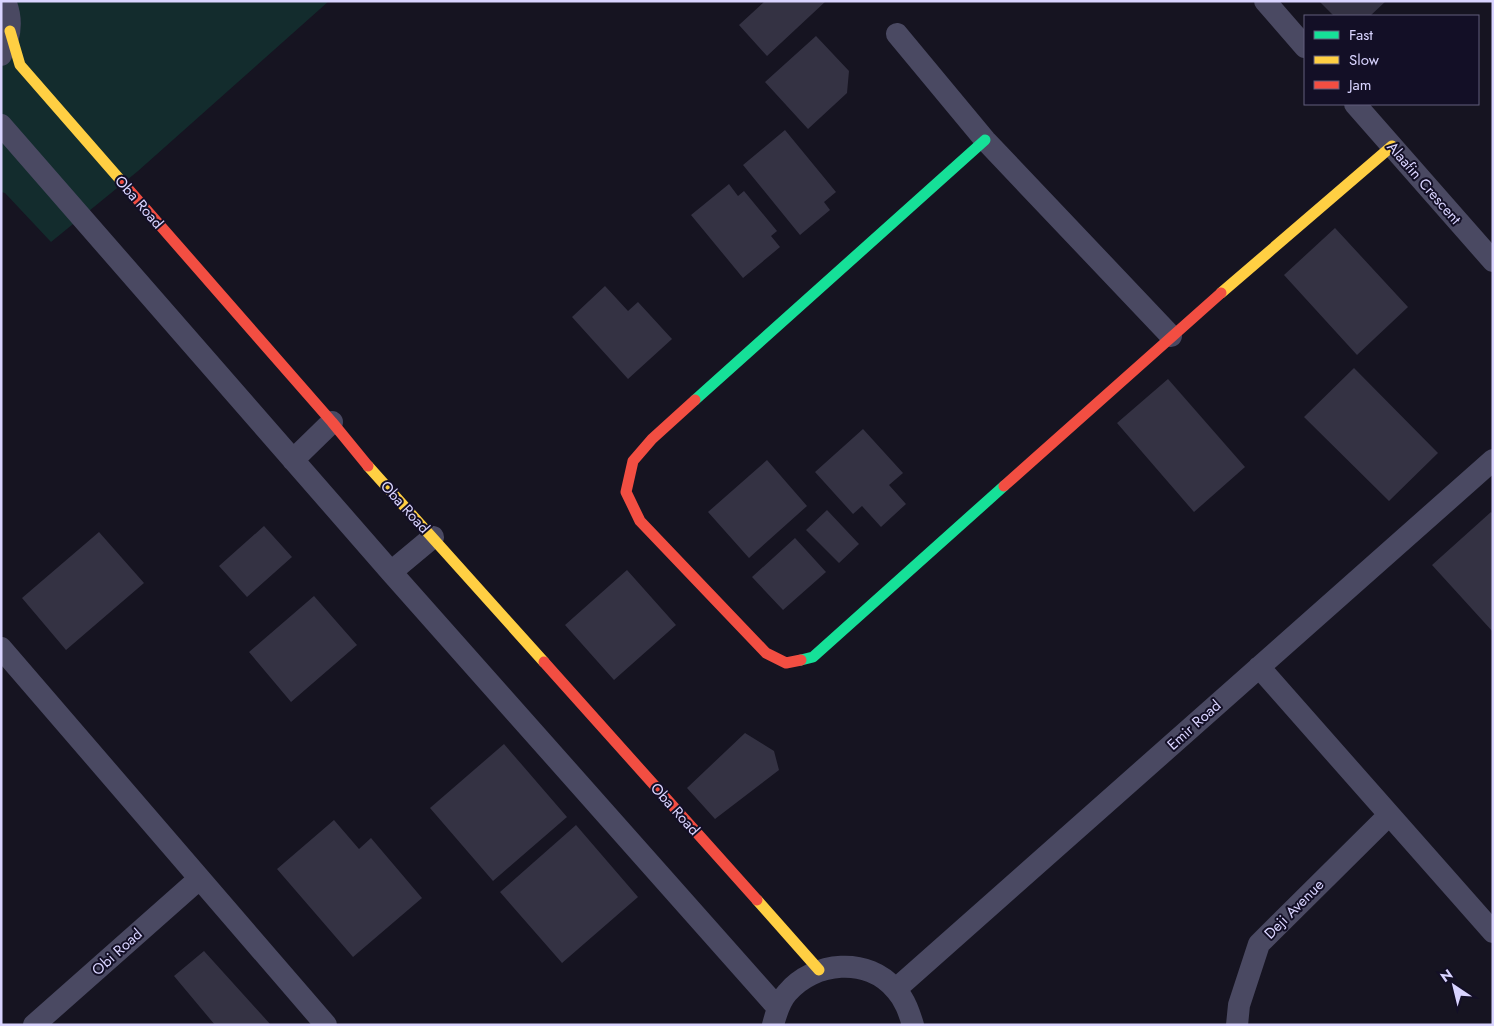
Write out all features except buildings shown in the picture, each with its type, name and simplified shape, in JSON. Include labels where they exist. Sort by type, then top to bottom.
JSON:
[{"type":"street","name":"Oba Road","points":[[5,1],[9,10],[10,32],[20,65],[332,422],[367,465],[819,970]]},
{"type":"street","points":[[1265,1],[1304,47]]},
{"type":"street","name":"Oba Road","points":[[1,55],[10,32]]},
{"type":"street","points":[[898,34],[985,140],[1171,336]]},
{"type":"street","name":"Alaafin Crescent","points":[[1355,105],[1493,262]]},
{"type":"street","points":[[1,125],[775,1016],[786,994],[801,980],[819,970],[840,966],[860,968],[880,976],[896,989],[908,1009],[913,1025]]},
{"type":"street","points":[[985,140],[652,439],[633,461],[626,492],[640,521],[766,653],[786,663],[813,657],[1171,336],[1392,146]]},
{"type":"street","points":[[292,460],[332,422]]},
{"type":"street","name":"Emir Road","points":[[896,989],[1493,460]]},
{"type":"street","points":[[390,572],[433,538]]},
{"type":"street","points":[[1,648],[326,1025]]},
{"type":"street","points":[[1259,667],[1493,932]]},
{"type":"street","name":"Deji Avenue","points":[[1237,1025],[1239,1005],[1259,944],[1389,815]]},
{"type":"street","name":"Obi Road","points":[[34,1025],[200,879]]},
{"type":"green space","points":[[1,1],[329,1],[138,171],[51,242],[5,193],[1,192]]},
{"type":"traffic: fast","points":[[695,400],[985,140]]},
{"type":"traffic: fast","points":[[801,660],[813,657],[1004,486]]},
{"type":"traffic: slow","points":[[10,31],[20,65],[123,183]]},
{"type":"traffic: slow","points":[[1221,293],[1392,146]]},
{"type":"traffic: slow","points":[[368,466],[544,662]]},
{"type":"traffic: slow","points":[[757,900],[819,970]]},
{"type":"traffic: jam","points":[[123,183],[332,422],[368,466]]},
{"type":"traffic: jam","points":[[1004,486],[1221,293]]},
{"type":"traffic: jam","points":[[695,400],[652,439],[633,461],[626,492],[640,521],[766,653],[786,663],[801,660]]},
{"type":"traffic: jam","points":[[544,662],[757,900]]}]
